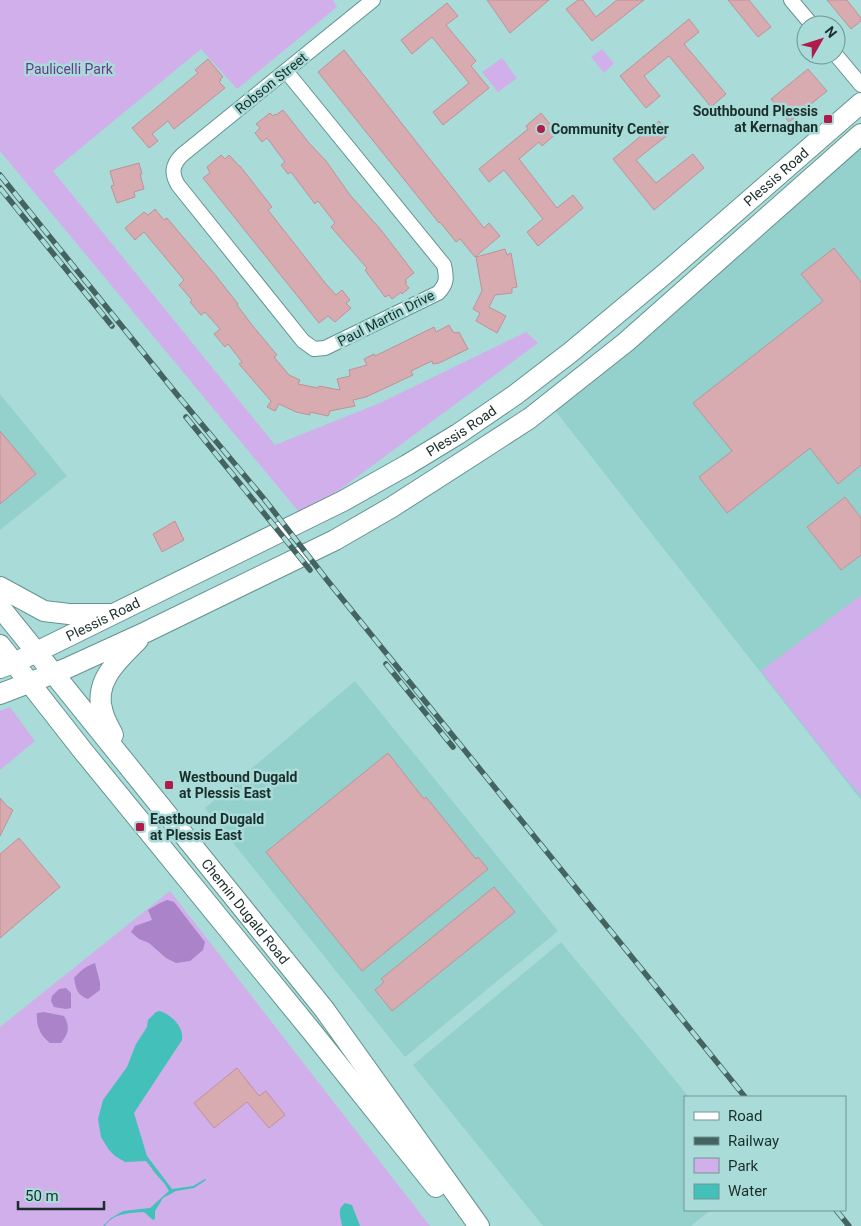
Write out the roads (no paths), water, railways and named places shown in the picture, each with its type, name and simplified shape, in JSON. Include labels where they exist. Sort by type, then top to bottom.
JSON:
[{"type":"main road","name":"Plessis Road","points":[[7,665],[342,501],[408,465],[490,412],[578,346],[667,272],[861,102]]},
{"type":"main road","name":"Plessis Road","points":[[0,694],[146,632],[336,540],[530,418],[626,342],[861,134]]},
{"type":"main road","points":[[0,587],[44,611],[69,614],[113,614]]},
{"type":"main road","name":"Chemin Dugald Road","points":[[0,607],[324,1010],[479,1226]]},
{"type":"main road","points":[[129,768],[102,713],[100,700],[109,669],[146,632]]},
{"type":"main road","name":"Chemin Dugald Road","points":[[0,645],[7,665],[29,683],[467,1226]]},
{"type":"main road","points":[[161,847],[182,832]]},
{"type":"main road","points":[[313,1033],[321,1023],[324,1010]]},
{"type":"street","name":"Robson Street","points":[[173,169],[176,161],[182,155],[373,0]]},
{"type":"street","points":[[791,0],[804,15]]},
{"type":"street","points":[[844,65],[861,86]]},
{"type":"street","name":"Paul Martin Drive","points":[[173,169],[174,178],[178,185],[303,341],[314,348],[325,348],[438,293],[445,286],[447,276],[444,265],[286,70]]},
{"type":"water","points":[[160,1011],[176,1022],[181,1030],[182,1040],[134,1113],[147,1156],[172,1189],[193,1186],[206,1180],[194,1188],[176,1191],[163,1198],[155,1211],[155,1219],[153,1220],[144,1212],[128,1213],[112,1218],[103,1226],[111,1218],[123,1211],[150,1208],[169,1191],[146,1161],[125,1162],[109,1150],[101,1137],[98,1119],[103,1100],[127,1067],[136,1044],[147,1027],[148,1020],[156,1012]]},
{"type":"water","points":[[345,1203],[352,1205],[360,1226],[342,1226],[340,1211]]},
{"type":"railway","points":[[0,175],[179,397],[265,500],[327,580],[744,1096]]},
{"type":"railway","points":[[0,188],[112,326]]},
{"type":"railway","points":[[186,417],[310,570]]},
{"type":"railway","points":[[386,664],[453,747]]},
{"type":"railway","points":[[837,1211],[849,1226]]},
{"type":"place","name":"Southbound Plessis at Kernaghan","points":[[828,119]]},
{"type":"place","name":"Community Center","points":[[541,129]]},
{"type":"place","name":"Westbound Dugald at Plessis East","points":[[169,785]]},
{"type":"place","name":"Eastbound Dugald at Plessis East","points":[[140,827]]},
{"type":"park label","name":"Paulicelli Park","points":[[69,69]]}]
